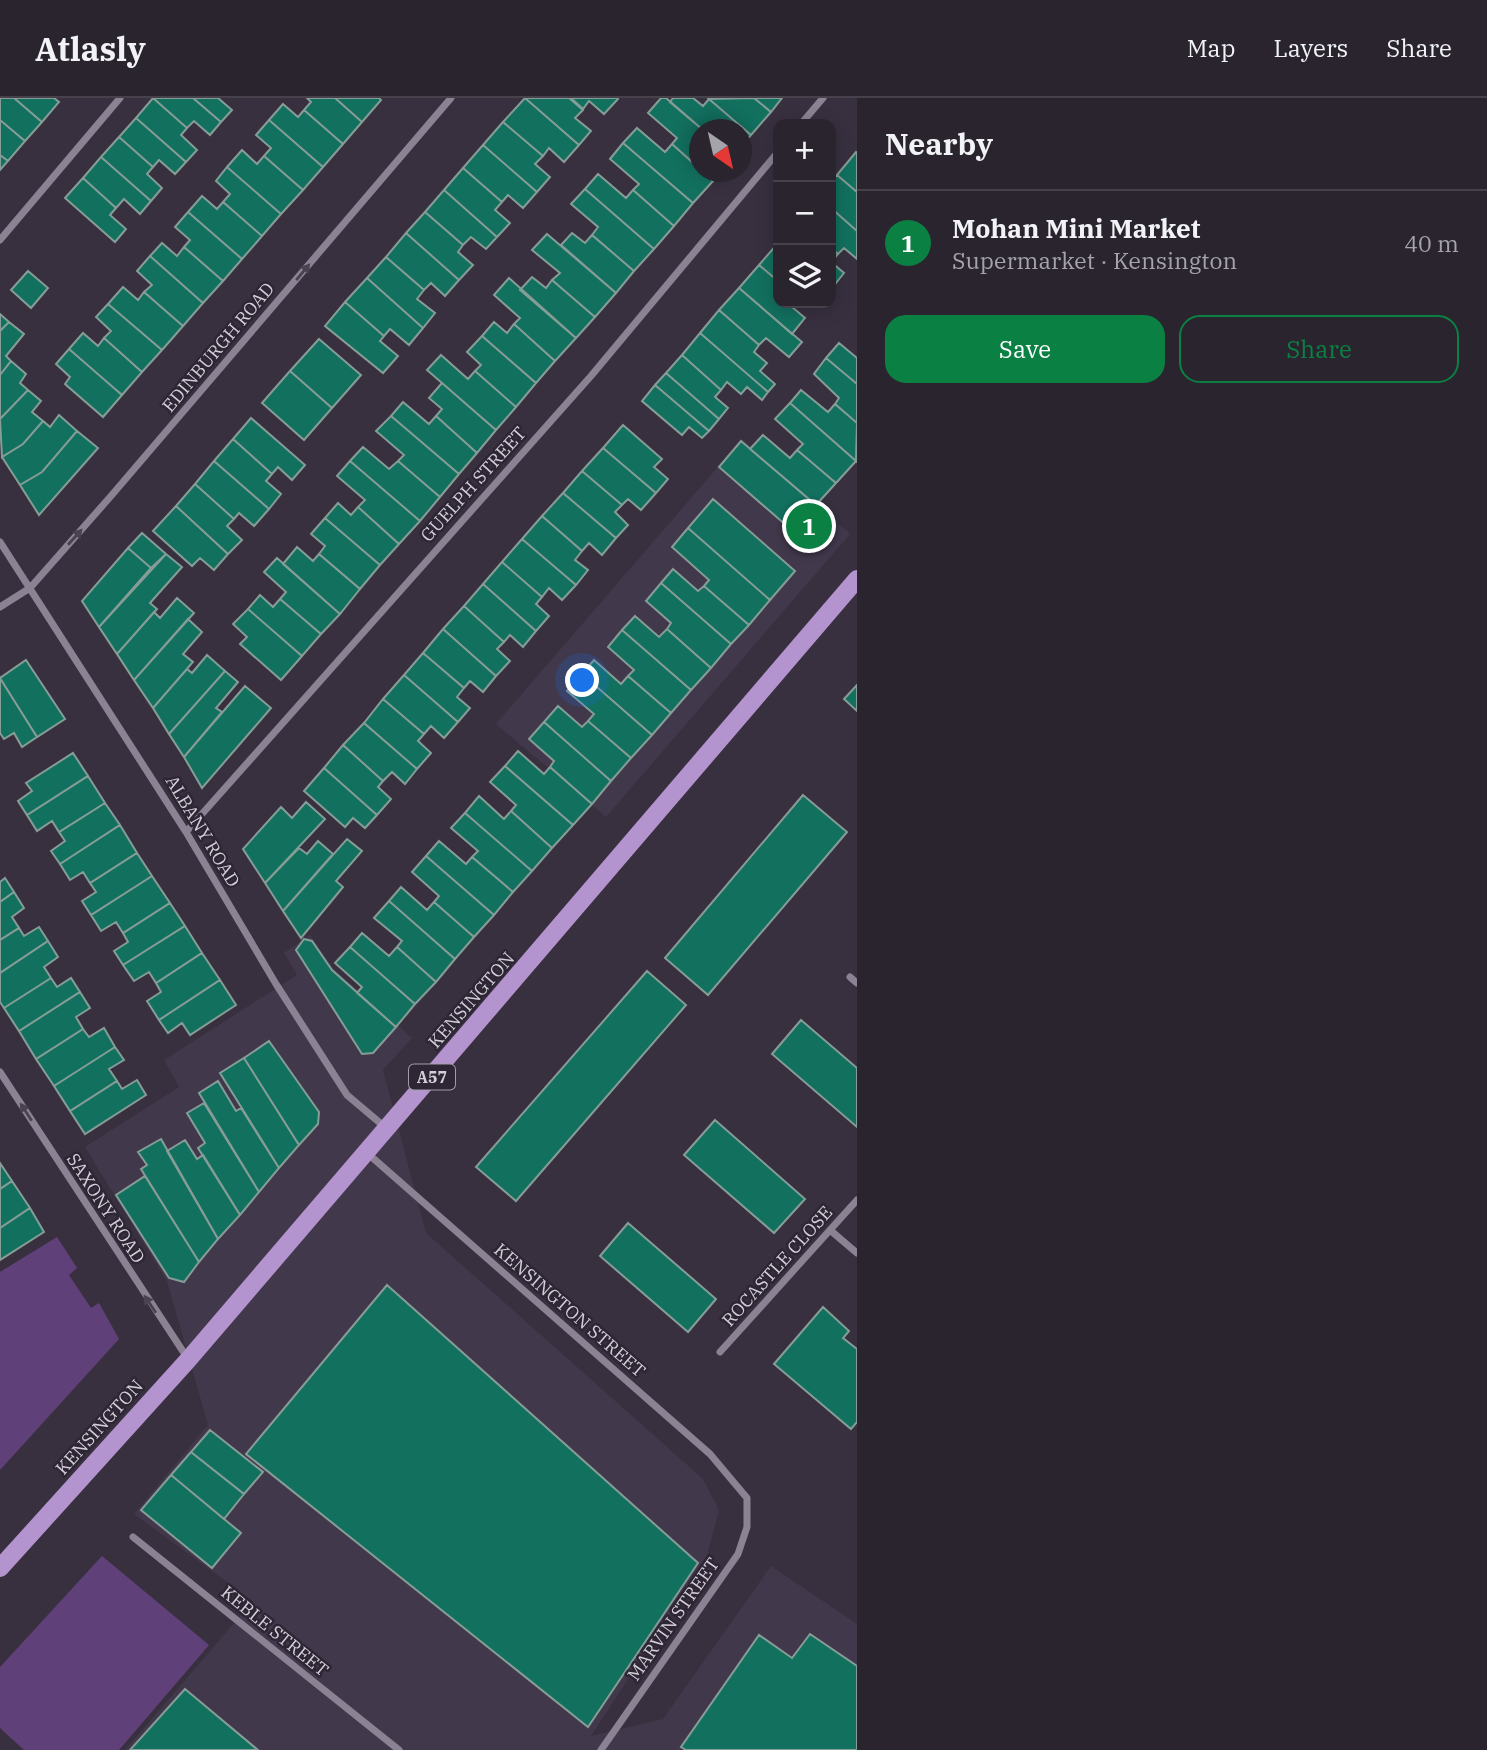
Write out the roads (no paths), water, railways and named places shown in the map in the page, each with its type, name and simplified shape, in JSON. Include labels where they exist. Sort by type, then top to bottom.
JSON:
[{"type":"main road","name":"KENSINGTON","points":[[0,1568],[188,1360],[857,579]]},
{"type":"street","points":[[0,240],[120,98]]},
{"type":"street","name":"EDINBURGH ROAD","points":[[0,607],[30,588],[451,98]]},
{"type":"street","points":[[806,119],[824,98]]},
{"type":"street","name":"GUELPH STREET","points":[[186,832],[591,376],[773,158]]},
{"type":"street","name":"ALBANY ROAD","points":[[0,542],[186,832],[276,984],[347,1096],[386,1129]]},
{"type":"street","points":[[850,977],[857,983]]},
{"type":"street","name":"SAXONY ROAD","points":[[0,1072],[129,1274],[188,1360]]},
{"type":"street","name":"KENSINGTON STREET","points":[[365,1152],[710,1454],[747,1498]]},
{"type":"street","name":"ROCASTLE CLOSE","points":[[720,1352],[857,1200]]},
{"type":"street","points":[[830,1230],[857,1254]]},
{"type":"street","name":"MARVIN STREET","points":[[601,1750],[738,1554],[747,1527],[747,1498]]},
{"type":"street","name":"KEBLE STREET","points":[[133,1537],[399,1750]]},
{"type":"place","name":"Mohan Mini Market","points":[[809,526]]}]
